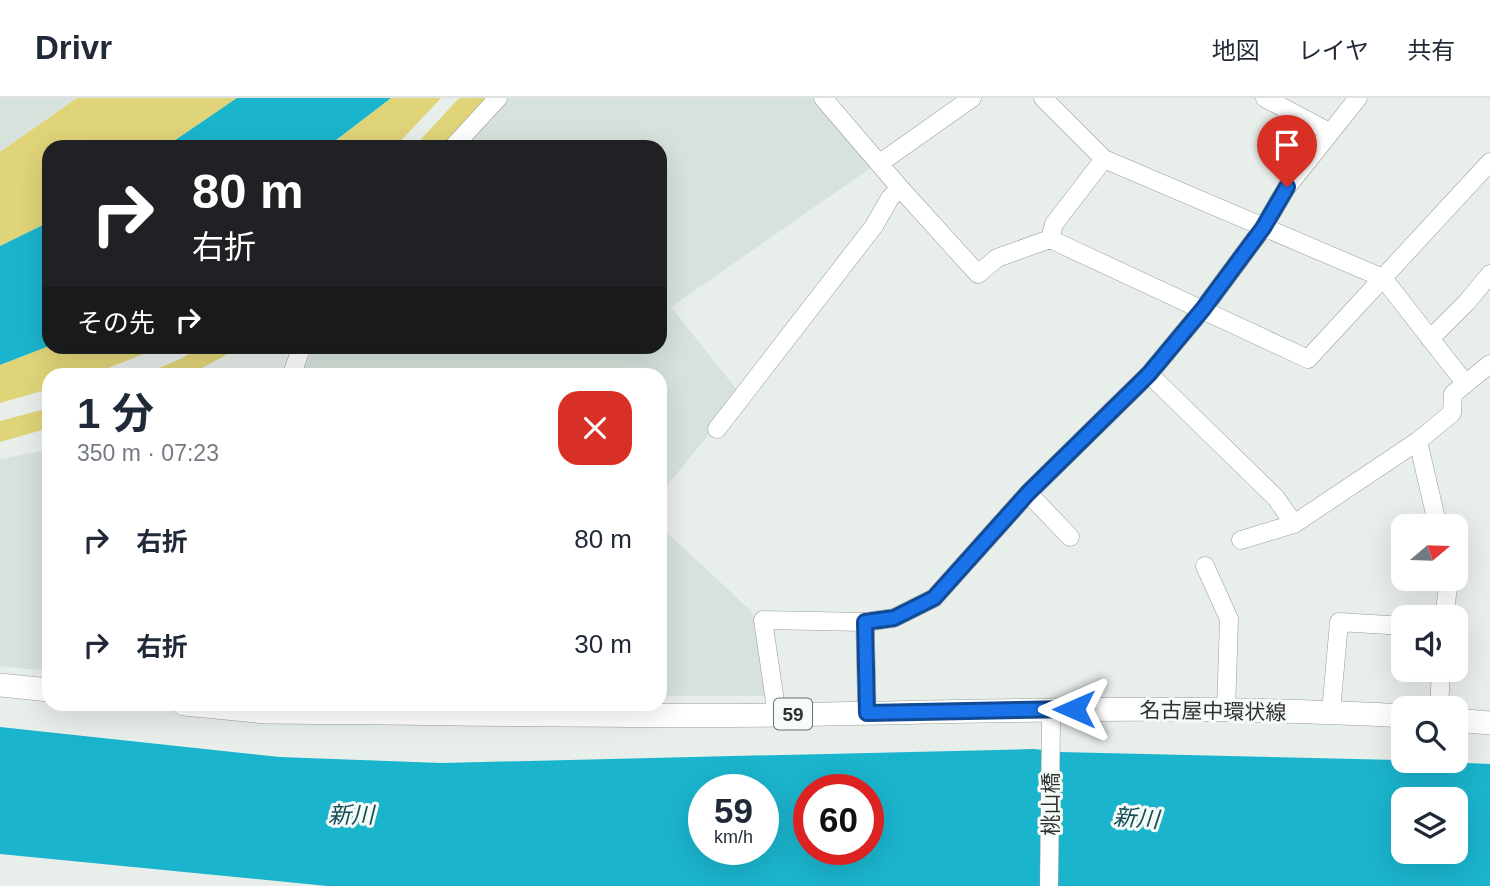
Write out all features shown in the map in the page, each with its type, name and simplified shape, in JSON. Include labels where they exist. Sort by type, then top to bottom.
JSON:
[{"type":"main road","points":[[0,685],[42,689]]},
{"type":"main road","name":"名古屋中環状線","points":[[486,711],[1050,716],[1226,711],[1391,715]]},
{"type":"main road","points":[[1468,721],[1490,723]]},
{"type":"street","points":[[459,140],[498,98]]},
{"type":"street","points":[[823,98],[978,274],[997,258],[1050,239],[1308,359],[1490,162]]},
{"type":"street","points":[[880,163],[972,98]]},
{"type":"street","points":[[1043,98],[1104,159],[1383,278],[1465,383]]},
{"type":"street","points":[[1265,98],[1329,132]]},
{"type":"street","points":[[777,715],[763,620],[865,622],[894,618],[934,598],[1028,493],[1149,374],[1203,309],[1263,228],[1287,187],[1358,98]]},
{"type":"street","points":[[1050,239],[1054,224],[1104,159]]},
{"type":"street","points":[[717,429],[874,226],[890,198],[900,188]]},
{"type":"street","points":[[1430,339],[1490,274]]},
{"type":"street","points":[[1241,540],[1294,524],[1418,440],[1452,413],[1452,394],[1490,364]]},
{"type":"street","points":[[1149,374],[1276,498],[1294,524]]},
{"type":"street","points":[[1418,440],[1435,514]]},
{"type":"street","points":[[1028,493],[1070,537]]},
{"type":"street","points":[[1205,566],[1228,619],[1226,711]]},
{"type":"street","points":[[865,622],[867,713]]},
{"type":"street","points":[[1331,712],[1339,622],[1391,625]]},
{"type":"street","name":"桃山橋","points":[[1049,886],[1050,716]]},
{"type":"shaded area","points":[[0,98],[77,98],[0,152]]},
{"type":"shaded area","points":[[77,98],[237,98],[175,140],[42,140],[42,225],[0,246],[0,152]]},
{"type":"shaded area","points":[[391,98],[441,98],[402,140],[336,140]]},
{"type":"shaded area","points":[[459,98],[486,98],[449,140],[420,140]]},
{"type":"shaded area","points":[[509,98],[813,98],[872,167],[671,307],[741,395],[667,485],[667,368],[305,368],[310,354],[667,354],[667,140],[469,140]]},
{"type":"shaded area","points":[[42,349],[42,354],[143,354],[108,368],[42,368],[42,391],[0,403],[0,365]]},
{"type":"shaded area","points":[[189,354],[228,354],[202,368],[159,368]]},
{"type":"shaded area","points":[[42,410],[42,430],[0,442],[0,421]]},
{"type":"shaded area","points":[[42,451],[42,670],[0,666],[0,459]]},
{"type":"shaded area","points":[[667,533],[751,611],[757,625],[768,696],[667,696]]},
{"type":"water","points":[[237,98],[391,98],[336,140],[175,140]]},
{"type":"water","points":[[42,225],[42,349],[0,365],[0,246]]},
{"type":"water","name":"新川","points":[[0,727],[280,757],[441,763],[1034,749],[1060,752],[1391,760],[1391,773],[1468,773],[1468,763],[1490,764],[1490,886],[327,886],[0,854]]},
{"type":"route","points":[[1074,709],[867,713],[865,622],[894,618],[934,598],[1028,493],[1149,374],[1203,309],[1263,228],[1287,187]]}]
